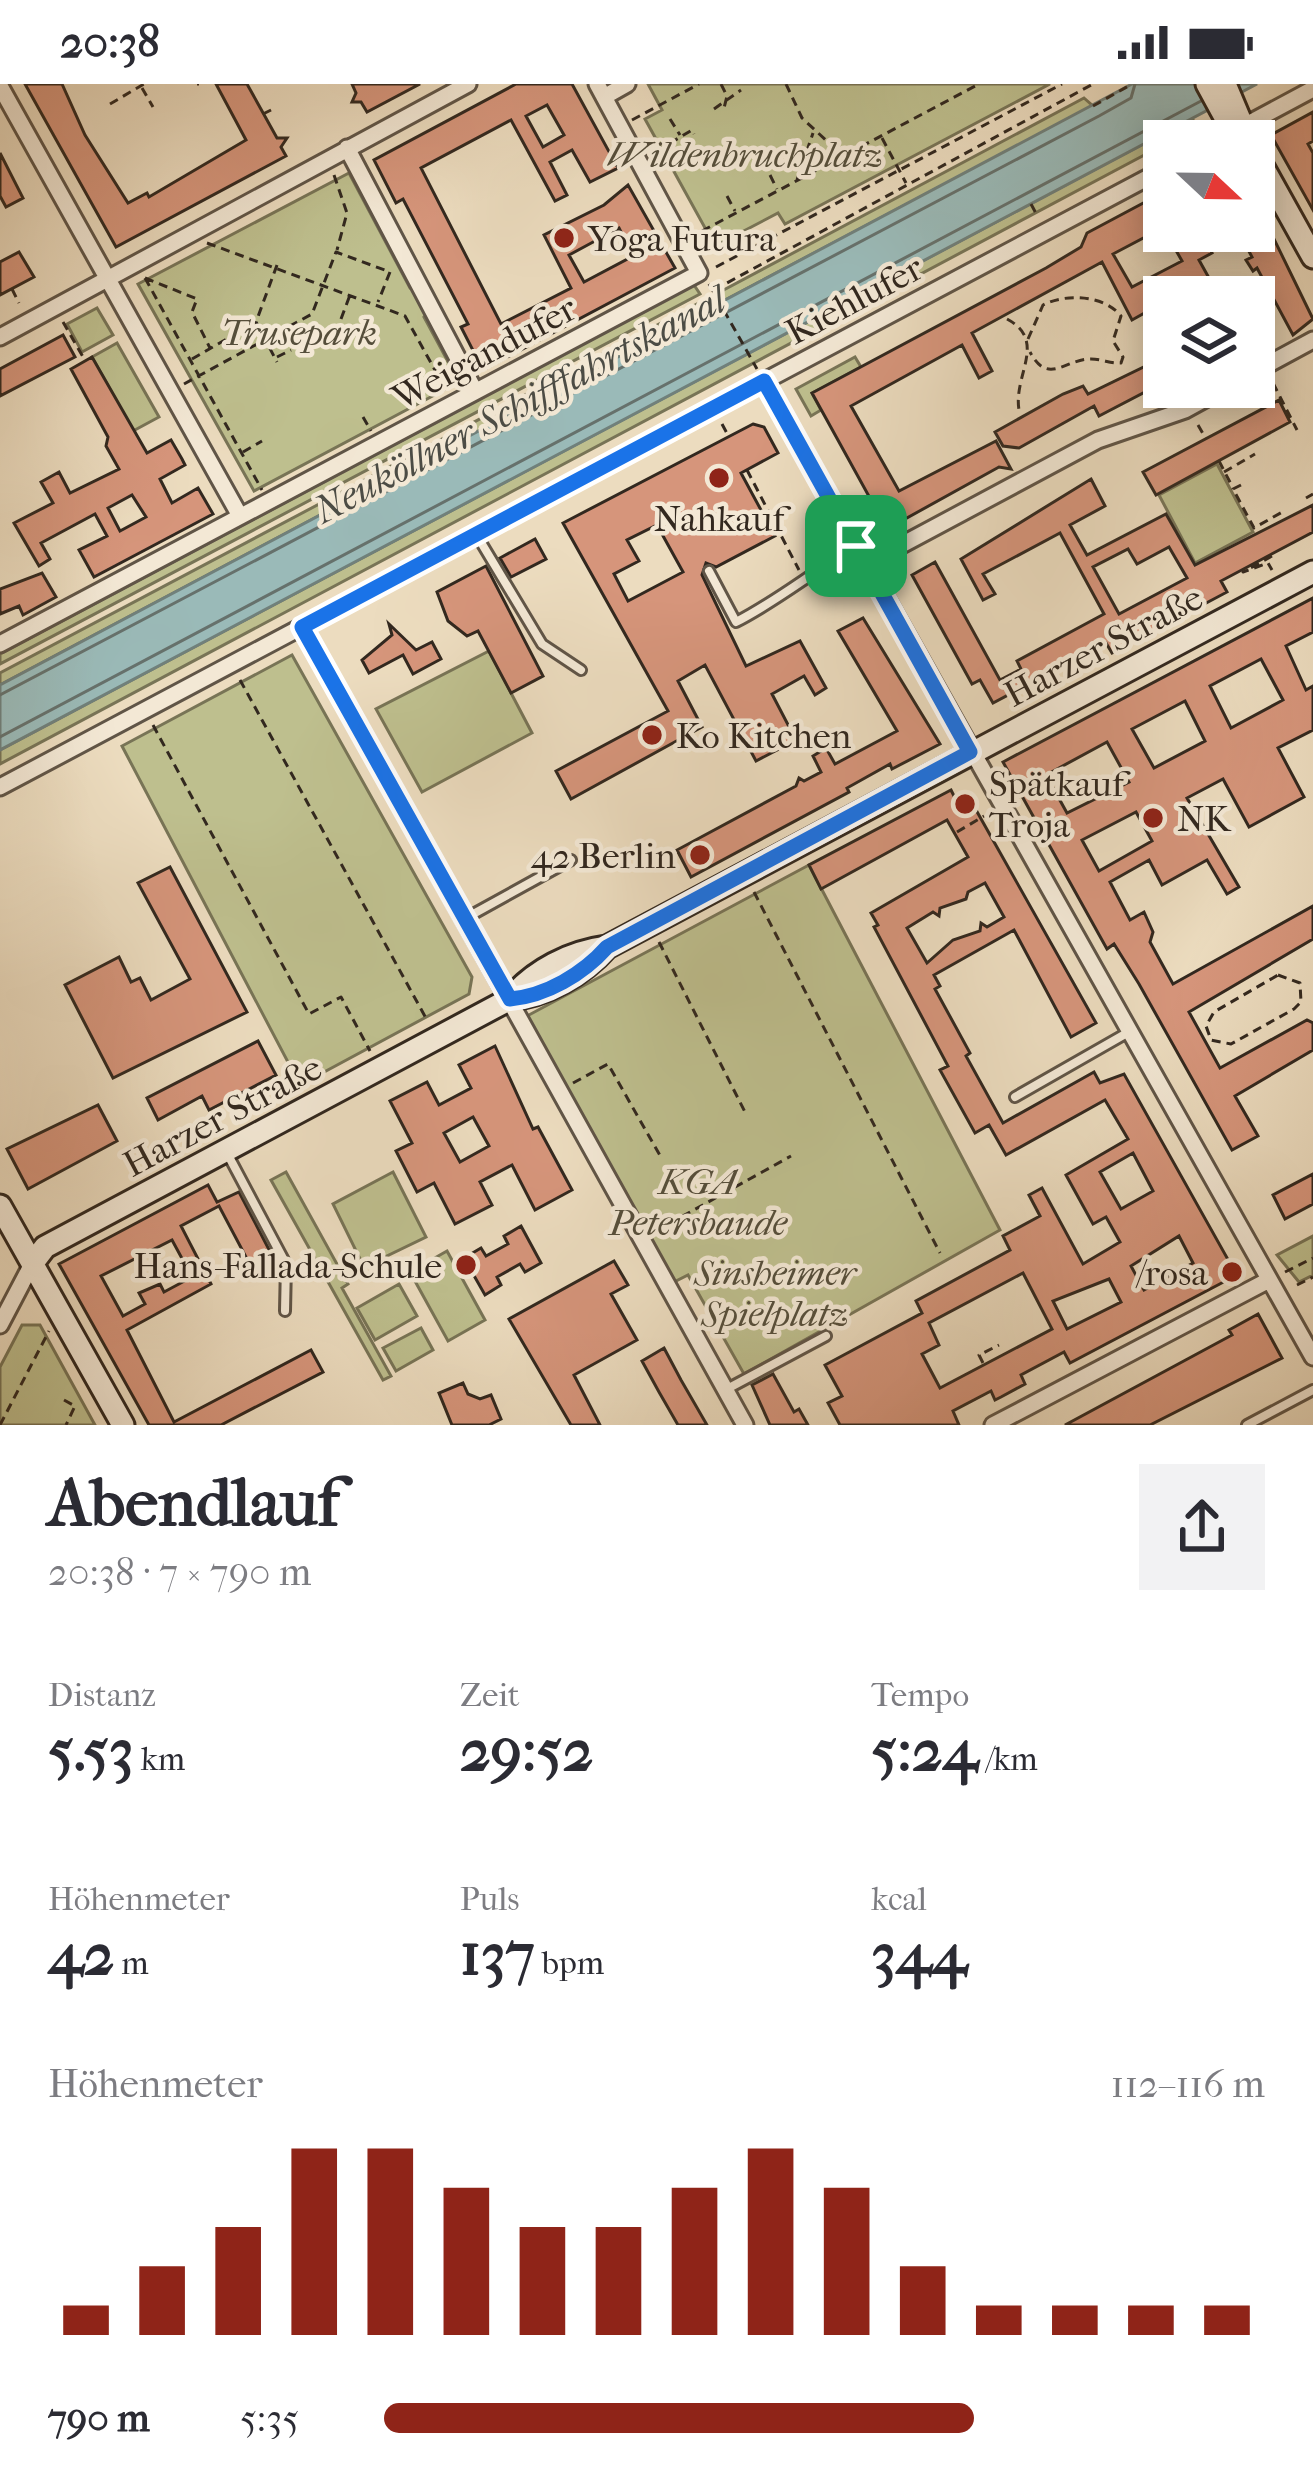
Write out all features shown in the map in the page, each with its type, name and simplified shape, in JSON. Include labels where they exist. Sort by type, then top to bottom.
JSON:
[{"type":"street","points":[[0,337],[468,84]]},
{"type":"street","points":[[627,84],[601,90],[706,274]]},
{"type":"street","points":[[1207,84],[1226,97]]},
{"type":"street","points":[[0,86],[240,516]]},
{"type":"street","points":[[1266,120],[1313,89]]},
{"type":"street","points":[[347,148],[475,391]]},
{"type":"street","name":"Kiehlufer","points":[[0,787],[1143,180]]},
{"type":"street","points":[[1275,189],[1313,257]]},
{"type":"street","name":"Weigandufer","points":[[0,644],[706,274]]},
{"type":"street","points":[[1275,361],[1313,340]]},
{"type":"street","points":[[764,381],[1313,1357]]},
{"type":"street","points":[[866,564],[1098,440],[1189,408]]},
{"type":"street","name":"Harzer Straße","points":[[0,1325],[32,1264],[49,1245],[510,999],[532,997],[590,966],[607,947],[1313,572]]},
{"type":"street","points":[[302,627],[745,1425]]},
{"type":"street","points":[[0,1206],[123,1425]]},
{"type":"street","points":[[993,1425],[1267,1281]]},
{"type":"lane","points":[[476,534],[542,644],[581,670]]},
{"type":"lane","points":[[709,572],[736,622],[793,592],[803,578],[856,546]]},
{"type":"lane","points":[[464,919],[571,860]]},
{"type":"lane","points":[[1015,1096],[1127,1033]]},
{"type":"lane","points":[[226,1150],[286,1264],[285,1311]]},
{"type":"lane","points":[[725,1390],[826,1336]]},
{"type":"lane","points":[[1247,1425],[1313,1390]]},
{"type":"path","points":[[638,117],[699,84]]},
{"type":"path","points":[[721,84],[727,96],[724,108]]},
{"type":"path","points":[[786,84],[792,105],[844,157]]},
{"type":"path","points":[[702,231],[979,84]]},
{"type":"path","points":[[752,360],[706,274],[1061,84]]},
{"type":"path","points":[[713,291],[1093,84]]},
{"type":"path","points":[[1093,106],[1132,84]]},
{"type":"path","points":[[110,104],[143,85],[153,107]]},
{"type":"path","points":[[714,109],[741,90]]},
{"type":"path","points":[[263,114],[272,110]]},
{"type":"path","points":[[670,119],[680,136]]},
{"type":"path","points":[[796,182],[814,130]]},
{"type":"path","points":[[657,151],[680,136],[694,134]]},
{"type":"path","points":[[881,136],[906,184]]},
{"type":"path","points":[[170,392],[312,314],[347,213],[334,175]]},
{"type":"path","points":[[770,175],[778,190]]},
{"type":"path","points":[[727,196],[736,212]]},
{"type":"path","points":[[1031,204],[1038,217]]},
{"type":"path","points":[[207,243],[405,316],[453,403]]},
{"type":"path","points":[[336,252],[390,272],[378,303]]},
{"type":"path","points":[[190,359],[256,322],[277,265]]},
{"type":"path","points":[[210,348],[192,312],[197,299],[144,277],[263,492]]},
{"type":"path","points":[[12,289],[19,303]]},
{"type":"path","points":[[341,320],[351,293]]},
{"type":"path","points":[[1060,298],[1102,303],[1120,316],[1113,344],[1121,350],[1121,363],[1090,359],[1052,371],[1041,368],[1030,352],[1028,339],[1043,305],[1060,298]]},
{"type":"path","points":[[1007,319],[1028,339]]},
{"type":"path","points":[[63,321],[83,357]]},
{"type":"path","points":[[256,322],[276,360],[291,350]]},
{"type":"path","points":[[1019,410],[1017,393],[1030,352]]},
{"type":"path","points":[[1275,387],[1297,430]]},
{"type":"path","points":[[364,417],[372,433]]},
{"type":"path","points":[[722,424],[729,437]]},
{"type":"path","points":[[1198,424],[1206,439]]},
{"type":"path","points":[[242,453],[262,441]]},
{"type":"path","points":[[1224,472],[1255,454]]},
{"type":"path","points":[[1219,461],[1254,528],[1284,511]]},
{"type":"path","points":[[747,470],[803,578]]},
{"type":"path","points":[[1233,489],[1241,485]]},
{"type":"path","points":[[1306,498],[1313,494]]},
{"type":"path","points":[[1271,556],[1275,570],[1268,563],[1243,572],[1271,556]]},
{"type":"path","points":[[240,680],[428,1022]]},
{"type":"path","points":[[152,725],[309,1014],[341,997],[369,1047]]},
{"type":"path","points":[[957,832],[984,817]]},
{"type":"path","points":[[754,890],[940,1253]]},
{"type":"path","points":[[658,941],[747,1116]]},
{"type":"path","points":[[1278,975],[1294,978],[1303,992],[1294,1009],[1224,1046],[1207,1034],[1214,1012],[1278,975]]},
{"type":"path","points":[[561,1090],[608,1064],[662,1159]]},
{"type":"path","points":[[643,1238],[791,1156]]},
{"type":"path","points":[[1267,1281],[1313,1258]]},
{"type":"path","points":[[1297,1286],[1313,1277]]},
{"type":"path","points":[[0,1425],[49,1330]]},
{"type":"path","points":[[983,1363],[979,1355],[999,1345]]},
{"type":"path","points":[[64,1400],[75,1406],[66,1425]]},
{"type":"green space","name":"Wildenbruchplatz","points":[[648,84],[1050,84],[785,224],[778,213],[715,246],[645,119],[662,110]]},
{"type":"green space","points":[[1084,98],[1093,106],[723,301],[718,293]]},
{"type":"green space","points":[[1143,144],[1143,156],[0,764],[0,750]]},
{"type":"green space","name":"Trusepark","points":[[349,173],[410,288],[416,288],[429,312],[424,317],[459,382],[254,491],[138,284]]},
{"type":"green space","points":[[694,285],[700,294],[0,664],[0,654]]},
{"type":"green space","points":[[712,296],[716,305],[0,685],[0,673]]},
{"type":"green space","points":[[97,308],[113,335],[82,352],[67,324]]},
{"type":"green space","points":[[117,343],[159,417],[133,431],[92,357]]},
{"type":"green space","points":[[855,357],[861,367],[812,393],[821,410],[811,416],[796,389]]},
{"type":"green space","points":[[1217,464],[1253,532],[1195,563],[1159,495]]},
{"type":"green space","points":[[489,651],[532,733],[422,792],[376,709]]},
{"type":"green space","points":[[292,655],[472,977],[469,994],[300,1085],[122,746]]},
{"type":"green space","points":[[809,865],[1000,1230],[744,1374],[688,1275],[674,1282],[527,1016]]},
{"type":"green space","points":[[286,1172],[348,1284],[342,1288],[391,1376],[383,1380],[271,1180]]},
{"type":"green space","points":[[393,1172],[426,1237],[364,1267],[333,1204]]},
{"type":"green space","points":[[1313,1236],[1313,1275],[1299,1282],[1277,1255]]},
{"type":"green space","points":[[447,1251],[485,1320],[448,1341],[410,1272]]},
{"type":"green space","points":[[399,1284],[417,1316],[375,1340],[357,1308]]},
{"type":"green space","points":[[22,1325],[40,1325],[95,1425],[0,1425],[0,1367]]},
{"type":"green space","points":[[421,1328],[433,1350],[396,1371],[383,1348]]},
{"type":"water","points":[[1132,84],[1257,84],[1189,120],[1143,120],[1143,144],[0,750],[0,685]]},
{"type":"building","points":[[25,84],[62,84],[85,135],[128,203],[147,193],[149,197],[246,140],[216,84],[247,84],[277,138],[287,138],[281,147],[286,156],[116,247]]},
{"type":"building","points":[[352,84],[420,84],[367,112],[361,102],[352,102],[356,93]]},
{"type":"building","points":[[516,84],[572,84],[618,168],[590,182],[572,150],[550,162],[567,195],[555,201],[511,120],[421,168],[501,324],[571,288],[544,235],[604,205],[628,185],[675,268],[483,370],[461,327],[468,324],[403,199],[396,203],[374,160]],"holes":[[[547,105],[564,135],[543,147],[526,116]],[[619,228],[633,256],[584,282],[569,255]]]},
{"type":"building","points":[[1313,112],[1313,141],[1308,144],[1313,153],[1313,210],[1275,142],[1275,133]]},
{"type":"building","points":[[0,153],[23,198],[6,207],[0,196]]},
{"type":"building","points":[[1143,203],[1143,238],[1113,254],[1132,287],[1143,281],[1143,314],[1132,320],[1102,262],[972,333],[992,371],[979,378],[962,345],[851,406],[899,491],[996,441],[1011,469],[999,467],[887,529],[812,393],[1046,268],[1081,247],[1087,233]]},
{"type":"building","points":[[1275,241],[1313,319],[1293,335],[1275,302],[1275,276],[1261,276],[1257,268],[1253,271],[1246,260],[1252,257],[1249,252],[1275,252]]},
{"type":"building","points":[[19,252],[34,277],[0,295],[0,262]]},
{"type":"building","points":[[1177,252],[1211,252],[1199,260],[1208,276],[1153,276],[1182,261]]},
{"type":"building","points":[[63,335],[75,357],[0,396],[0,369]]},
{"type":"building","points":[[92,357],[147,453],[171,440],[182,459],[185,465],[160,479],[172,503],[198,488],[213,514],[94,577],[79,550],[107,536],[95,514],[41,543],[50,559],[39,566],[14,523],[53,503],[41,482],[59,472],[70,493],[119,469],[106,446],[108,437],[71,369]],"holes":[[[132,495],[146,517],[120,531],[108,508]]]},
{"type":"building","points":[[1143,367],[1143,393],[1099,416],[1094,406],[1019,448],[1003,446],[995,432],[1063,394],[1083,386],[1088,394]]},
{"type":"building","points":[[1279,400],[1290,422],[1156,495],[1143,472],[1264,408],[1275,408]]},
{"type":"building","points":[[753,424],[764,427],[778,453],[741,473],[775,536],[716,567],[706,563],[702,575],[746,666],[800,641],[826,688],[815,695],[804,676],[772,694],[796,740],[756,761],[705,665],[678,681],[702,727],[571,799],[556,771],[668,711],[563,523]],"holes":[[[657,525],[683,572],[628,601],[614,574],[639,561],[627,540]]]},
{"type":"building","points":[[1091,479],[1105,506],[1070,525],[1087,555],[1166,514],[1195,565],[1313,505],[1313,532],[1221,581],[1227,592],[1112,653],[1106,643],[993,703],[980,680],[972,684],[912,575],[935,562],[1000,680],[1021,669],[1017,661],[1104,614],[1060,533],[983,574],[995,594],[983,600],[961,559]],"holes":[[[1169,547],[1187,578],[1119,614],[1093,567],[1128,549],[1137,564]]]},
{"type":"building","points":[[535,539],[546,559],[511,577],[500,558]]},
{"type":"building","points":[[486,566],[543,676],[511,693],[478,631],[467,636],[448,621],[437,592]]},
{"type":"building","points":[[42,573],[56,597],[23,615],[19,606],[0,614],[0,589]]},
{"type":"building","points":[[1313,598],[1313,632],[1286,646],[1306,690],[1313,686],[1313,730],[1278,748],[1304,797],[1249,827],[1223,779],[1187,798],[1239,887],[1227,894],[1207,860],[1162,885],[1149,860],[1110,882],[1130,920],[1144,912],[1153,932],[1150,942],[1173,984],[1313,906],[1313,939],[1189,1012],[1220,1068],[1307,1020],[1313,1023],[1313,1050],[1235,1096],[1258,1136],[1232,1150],[1139,984],[1114,944],[1107,949],[1003,762]],"holes":[[[1261,659],[1283,700],[1231,728],[1210,686]],[[1185,701],[1205,741],[1154,768],[1132,729]],[[1107,742],[1129,782],[1067,813],[1046,775]],[[1136,812],[1152,841],[1099,871],[1082,840]]]},
{"type":"building","points":[[863,618],[940,744],[892,769],[890,764],[847,788],[849,792],[691,877],[677,850],[796,786],[799,778],[804,781],[821,772],[813,756],[826,748],[835,764],[897,731],[838,631]]},
{"type":"building","points":[[389,624],[416,650],[432,642],[441,659],[413,674],[403,655],[369,673],[362,660],[392,635]]},
{"type":"building","points":[[951,790],[954,796],[967,794],[1096,1023],[1071,1037],[1014,930],[934,975],[940,986],[935,989],[970,1053],[966,1056],[1003,1123],[1094,1072],[1100,1083],[1124,1074],[1235,1272],[1233,1277],[1070,1363],[1064,1352],[1021,1375],[1025,1384],[995,1400],[991,1391],[953,1411],[959,1425],[840,1425],[828,1403],[842,1396],[825,1365],[922,1313],[916,1301],[1010,1250],[1003,1236],[1040,1216],[1029,1195],[1042,1188],[1083,1264],[1120,1242],[1106,1217],[1093,1224],[1066,1175],[1128,1139],[1105,1100],[1006,1155],[989,1125],[975,1133],[940,1070],[948,1066],[874,927],[878,925],[871,913],[968,857],[947,820],[821,889],[809,865]],"holes":[[[985,883],[1004,917],[987,927],[981,923],[980,931],[953,940],[927,963],[907,928],[933,912],[939,916],[940,908],[966,899],[968,892]],[[1133,1153],[1153,1191],[1121,1209],[1100,1172]],[[1179,1236],[1193,1263],[1144,1290],[1131,1266]],[[1023,1273],[1052,1329],[940,1388],[922,1354],[939,1345],[929,1323]],[[1109,1279],[1121,1302],[1067,1329],[1053,1301]]]},
{"type":"building","points":[[170,867],[247,1012],[113,1078],[65,985],[119,957],[131,982],[140,978],[151,1000],[190,979],[138,883]]},
{"type":"building","points":[[258,1041],[276,1075],[209,1110],[202,1096],[158,1120],[147,1098]]},
{"type":"building","points":[[495,1046],[533,1129],[538,1127],[572,1190],[535,1210],[512,1165],[480,1182],[492,1205],[455,1224],[434,1183],[417,1192],[396,1151],[412,1143],[390,1101],[427,1082],[439,1105],[471,1088],[459,1065]],"holes":[[[473,1117],[489,1146],[460,1162],[444,1133]]]},
{"type":"building","points":[[98,1105],[117,1141],[28,1189],[7,1149]]},
{"type":"building","points":[[1313,1174],[1313,1204],[1285,1219],[1273,1195]]},
{"type":"building","points":[[208,1185],[217,1202],[239,1192],[276,1263],[256,1276],[219,1206],[181,1226],[211,1284],[127,1330],[174,1422],[311,1350],[323,1372],[221,1425],[149,1425],[59,1264]],"holes":[[[172,1240],[192,1277],[164,1292],[160,1284],[139,1293],[145,1304],[123,1316],[101,1276]]]},
{"type":"building","points":[[521,1226],[541,1263],[525,1272],[520,1264],[497,1277],[501,1285],[485,1295],[464,1258],[481,1248],[486,1256],[508,1244],[504,1236]]},
{"type":"building","points":[[614,1261],[628,1285],[611,1294],[637,1340],[574,1375],[600,1425],[571,1425],[509,1319]]},
{"type":"building","points":[[1258,1314],[1282,1358],[1150,1425],[1065,1425],[1232,1335],[1229,1330]]},
{"type":"building","points":[[664,1348],[707,1425],[678,1425],[659,1392],[642,1361]]},
{"type":"building","points":[[773,1374],[794,1412],[799,1409],[808,1425],[770,1425],[752,1385]]},
{"type":"building","points":[[463,1383],[468,1394],[480,1399],[491,1395],[501,1419],[489,1425],[452,1425],[439,1393]]},
{"type":"place","name":"Yoga Futura","points":[[564,238]]},
{"type":"place","name":"Nahkauf","points":[[719,478]]},
{"type":"place","name":"Ko Kitchen","points":[[652,735]]},
{"type":"place","name":"Spätkauf Troja","points":[[965,804]]},
{"type":"place","name":"NK","points":[[1153,818]]},
{"type":"place","name":"42 Berlin","points":[[700,855]]},
{"type":"place","name":"Hans-Fallada-Schule","points":[[466,1265]]},
{"type":"place","name":"/rosa","points":[[1232,1272]]},
{"type":"route","points":[[764,381],[856,546],[970,752],[607,947],[590,966],[532,997],[510,999],[302,627],[764,381]]},
{"type":"water label","name":"Neuköllner Schifffahrtskanal","points":[[519,404]]},
{"type":"park label","name":"KGA Petersbaude","points":[[698,1202]]},
{"type":"park label","name":"Sinsheimer Spielplatz","points":[[775,1292]]}]
